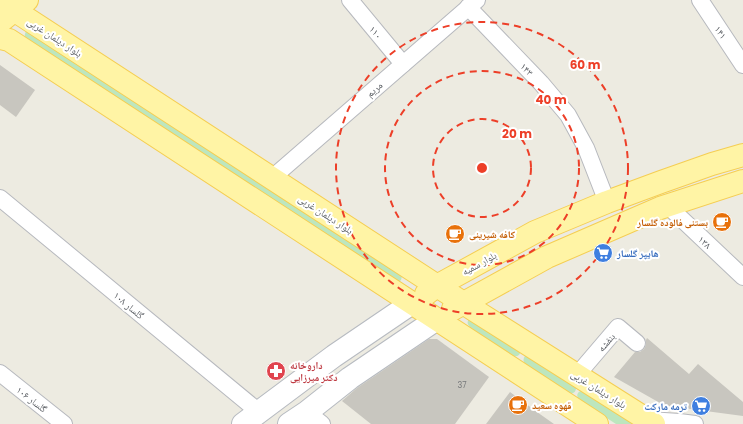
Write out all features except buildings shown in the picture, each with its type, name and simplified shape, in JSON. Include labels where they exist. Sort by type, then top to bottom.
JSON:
[{"type":"main road","name":"بلوار دیلمان غربی","points":[[10,8],[650,423]]},
{"type":"main road","points":[[0,38],[9,40],[597,424]]},
{"type":"main road","name":"بلوار سمیه","points":[[257,420],[334,356],[437,286],[535,232],[607,202],[698,169],[743,155]]},
{"type":"main road","points":[[306,420],[350,378],[437,319],[547,257],[668,206],[743,181]]},
{"type":"street","name":"۱۱۰","points":[[350,0],[403,64]]},
{"type":"street","name":"۱۴۱","points":[[700,0],[743,65]]},
{"type":"street","name":"مریم","points":[[272,178],[473,4]]},
{"type":"street","name":"۱۴۳","points":[[473,4],[568,115],[586,148],[607,202]]},
{"type":"street","name":"گلسار ۱۰۸","points":[[0,198],[257,420]]},
{"type":"street","name":"۱۳۸","points":[[668,206],[743,277]]},
{"type":"street","name":"بنفشه","points":[[577,375],[618,327],[637,343]]},
{"type":"street","name":"گلسار ۱۰۶","points":[[0,373],[64,424]]},
{"type":"street","points":[[650,423],[679,422],[695,424]]},
{"type":"green space","points":[[28,29],[402,276],[401,280],[398,283],[25,40],[25,34]]},
{"type":"green space","points":[[469,319],[520,350],[520,354],[518,356],[513,356],[470,327],[468,325]]},
{"type":"green space","points":[[528,355],[576,387],[575,391],[573,393],[569,393],[525,364],[524,358]]},
{"type":"green space","points":[[581,391],[634,424],[616,424],[579,400],[577,394]]},
{"type":"place","name":"بستنی فالوده گلسار","points":[[722,222]]},
{"type":"place","name":"کافه شیرینی","points":[[455,234]]},
{"type":"place","name":"هایپر گلسار","points":[[603,253]]},
{"type":"place","name":"داروخانه دکتر میرزایی","points":[[276,371]]},
{"type":"place","name":"قهوه سعید","points":[[518,405]]},
{"type":"place","name":"ترمه مارکت","points":[[701,406]]}]
